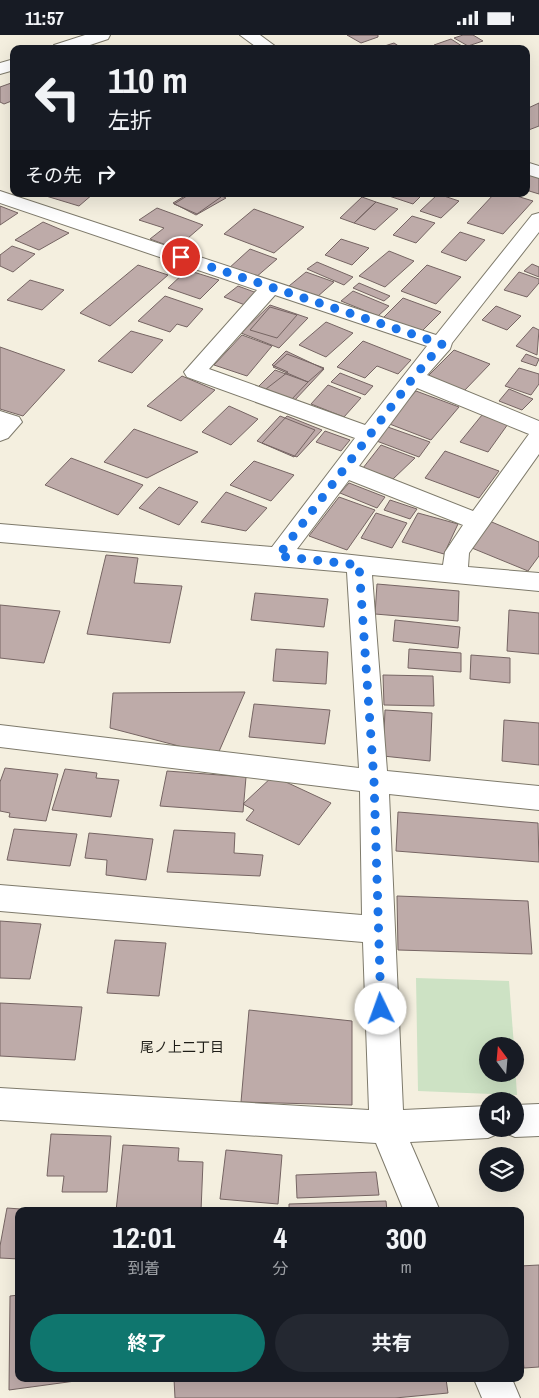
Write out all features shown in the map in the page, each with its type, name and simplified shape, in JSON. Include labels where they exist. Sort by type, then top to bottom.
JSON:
[{"type":"street","points":[[72,45],[102,35]]},
{"type":"street","points":[[248,35],[264,45]]},
{"type":"street","points":[[0,197],[442,344]]},
{"type":"street","points":[[278,556],[413,378],[537,225]]},
{"type":"street","points":[[271,287],[195,372],[370,435]]},
{"type":"street","points":[[413,378],[539,430]]},
{"type":"street","points":[[0,418],[11,422],[0,433]]},
{"type":"street","points":[[455,575],[457,552],[539,437]]},
{"type":"street","points":[[344,469],[478,522]]},
{"type":"street","points":[[0,533],[278,556],[455,575],[539,581]]},
{"type":"street","points":[[359,565],[374,781],[386,1127],[420,1207]]},
{"type":"street","points":[[0,736],[374,781],[539,798]]},
{"type":"street","points":[[0,898],[378,929]]},
{"type":"street","points":[[0,1104],[386,1127],[479,1122]]},
{"type":"street","points":[[524,1121],[539,1120]]},
{"type":"street","points":[[494,1382],[501,1398]]},
{"type":"green space","points":[[416,978],[509,981],[513,1037],[479,1037],[479,1083],[516,1083],[517,1092],[479,1093],[418,1091]]},
{"type":"building","points":[[347,35],[378,35],[378,37],[361,43]]},
{"type":"building","points":[[463,35],[473,35],[483,41],[466,45],[454,38]]},
{"type":"building","points":[[451,39],[460,45],[434,45]]},
{"type":"building","points":[[10,83],[10,102],[4,104],[0,102],[0,87]]},
{"type":"building","points":[[539,103],[539,126],[530,129],[530,107]]},
{"type":"building","points":[[530,173],[539,176],[539,194],[530,191]]},
{"type":"building","points":[[49,197],[90,197],[79,206]]},
{"type":"building","points":[[183,197],[226,198],[196,215],[173,203]]},
{"type":"building","points":[[185,197],[221,197],[197,214],[174,204]]},
{"type":"building","points":[[362,197],[376,202],[354,223],[340,218]]},
{"type":"building","points":[[392,197],[420,197],[413,204]]},
{"type":"building","points":[[435,197],[447,197],[459,201],[441,218],[420,211]]},
{"type":"building","points":[[491,197],[520,197],[533,201],[503,234],[467,223]]},
{"type":"building","points":[[376,202],[398,209],[375,230],[354,223]]},
{"type":"building","points":[[0,206],[18,213],[0,225]]},
{"type":"building","points":[[157,208],[203,225],[188,238],[193,241],[180,250],[150,239],[164,228],[139,220]]},
{"type":"building","points":[[254,209],[304,227],[274,253],[224,234]]},
{"type":"building","points":[[412,216],[435,223],[416,243],[393,235]]},
{"type":"building","points":[[43,222],[69,233],[39,250],[15,240]]},
{"type":"building","points":[[460,232],[485,240],[466,261],[441,252]]},
{"type":"building","points":[[341,239],[369,248],[352,265],[325,255]]},
{"type":"building","points":[[12,246],[35,254],[13,272],[0,266],[0,255]]},
{"type":"building","points":[[250,249],[277,259],[255,278],[228,269]]},
{"type":"building","points":[[389,251],[414,261],[385,287],[359,276]]},
{"type":"building","points":[[317,262],[353,277],[344,285],[307,269]]},
{"type":"building","points":[[532,264],[539,267],[539,277],[524,271]]},
{"type":"building","points":[[138,265],[168,275],[110,326],[80,313]]},
{"type":"building","points":[[427,265],[461,277],[436,304],[401,291]]},
{"type":"building","points":[[187,270],[219,280],[200,299],[168,288]]},
{"type":"building","points":[[306,272],[334,282],[317,297],[289,286]]},
{"type":"building","points":[[519,272],[539,279],[539,283],[527,297],[504,290]]},
{"type":"building","points":[[30,280],[64,290],[42,310],[7,300]]},
{"type":"building","points":[[359,283],[390,296],[384,301],[353,288]]},
{"type":"building","points":[[238,286],[257,293],[245,305],[224,297]]},
{"type":"building","points":[[353,291],[389,306],[378,316],[341,301]]},
{"type":"building","points":[[165,296],[203,309],[187,327],[177,324],[170,332],[138,321]]},
{"type":"building","points":[[403,298],[441,312],[417,336],[380,321]]},
{"type":"building","points":[[270,305],[308,318],[279,348],[241,333]]},
{"type":"building","points":[[496,306],[521,316],[507,330],[482,320]]},
{"type":"building","points":[[270,307],[297,315],[277,338],[250,330]]},
{"type":"building","points":[[326,322],[353,333],[326,357],[299,345]]},
{"type":"building","points":[[533,327],[539,330],[537,355],[516,346]]},
{"type":"building","points":[[131,331],[163,340],[132,373],[98,361]]},
{"type":"building","points":[[242,335],[272,346],[247,376],[214,365]]},
{"type":"building","points":[[363,341],[411,360],[398,374],[377,366],[365,378],[337,367]]},
{"type":"building","points":[[0,347],[65,370],[23,416],[0,409]]},
{"type":"building","points":[[454,350],[490,364],[464,391],[428,376]]},
{"type":"building","points":[[286,351],[324,369],[294,401],[266,389],[288,372],[272,365]]},
{"type":"building","points":[[287,354],[324,368],[308,382],[273,367]]},
{"type":"building","points":[[526,354],[539,359],[536,366],[521,361]]},
{"type":"building","points":[[519,368],[539,374],[539,384],[531,395],[505,386]]},
{"type":"building","points":[[275,370],[308,382],[291,400],[258,387]]},
{"type":"building","points":[[340,373],[373,386],[365,395],[331,382]]},
{"type":"building","points":[[182,376],[215,390],[181,421],[147,406]]},
{"type":"building","points":[[328,385],[361,398],[344,417],[311,404]]},
{"type":"building","points":[[509,389],[533,399],[522,410],[499,401]]},
{"type":"building","points":[[416,391],[459,407],[431,440],[387,423]]},
{"type":"building","points":[[229,406],[258,419],[231,445],[202,432]]},
{"type":"building","points":[[482,415],[508,424],[488,452],[460,442]]},
{"type":"building","points":[[280,416],[315,430],[294,457],[257,441]]},
{"type":"building","points":[[287,416],[322,430],[297,457],[262,443]]},
{"type":"building","points":[[385,426],[430,442],[419,457],[374,440]]},
{"type":"building","points":[[134,429],[198,452],[147,478],[104,462]]},
{"type":"building","points":[[325,431],[350,440],[341,451],[316,442]]},
{"type":"building","points":[[381,445],[415,458],[393,479],[363,468]]},
{"type":"building","points":[[445,451],[499,471],[479,498],[425,478]]},
{"type":"building","points":[[71,458],[143,485],[118,515],[45,485]]},
{"type":"building","points":[[254,461],[294,475],[271,501],[230,485]]},
{"type":"building","points":[[349,483],[385,497],[377,508],[340,493]]},
{"type":"building","points":[[159,487],[198,502],[179,525],[139,508]]},
{"type":"building","points":[[226,492],[267,508],[246,531],[201,522]]},
{"type":"building","points":[[339,497],[375,510],[347,550],[309,536]]},
{"type":"building","points":[[390,500],[417,509],[410,519],[384,510]]},
{"type":"building","points":[[376,513],[407,523],[392,548],[361,538]]},
{"type":"building","points":[[418,513],[458,524],[444,554],[402,542]]},
{"type":"building","points":[[487,520],[539,542],[539,556],[528,571],[467,546]]},
{"type":"building","points":[[106,555],[138,558],[134,583],[182,586],[170,643],[87,634]]},
{"type":"building","points":[[377,584],[459,591],[458,621],[375,614]]},
{"type":"building","points":[[255,593],[328,599],[324,627],[251,620]]},
{"type":"building","points":[[0,605],[60,611],[44,663],[0,658]]},
{"type":"building","points":[[509,610],[539,613],[539,654],[507,651]]},
{"type":"building","points":[[395,620],[460,627],[458,648],[393,641]]},
{"type":"building","points":[[276,649],[328,652],[326,684],[273,681]]},
{"type":"building","points":[[409,649],[461,653],[461,672],[408,668]]},
{"type":"building","points":[[471,655],[510,658],[510,683],[470,679]]},
{"type":"building","points":[[383,675],[433,676],[434,706],[384,705]]},
{"type":"building","points":[[245,692],[217,756],[110,728],[113,693]]},
{"type":"building","points":[[254,704],[330,710],[325,744],[249,737]]},
{"type":"building","points":[[385,710],[432,713],[430,761],[383,756]]},
{"type":"building","points":[[504,720],[539,723],[539,765],[502,761]]},
{"type":"building","points":[[5,768],[58,774],[46,821],[9,817],[10,813],[0,811],[0,782]]},
{"type":"building","points":[[65,769],[97,773],[96,778],[119,780],[111,817],[52,810]]},
{"type":"building","points":[[167,771],[246,777],[243,812],[160,806]]},
{"type":"building","points":[[273,776],[331,803],[299,845],[246,820],[254,810],[243,804]]},
{"type":"building","points":[[398,812],[538,823],[539,862],[396,851]]},
{"type":"building","points":[[14,829],[77,834],[70,866],[7,860]]},
{"type":"building","points":[[174,830],[235,833],[234,853],[263,855],[260,876],[167,872]]},
{"type":"building","points":[[89,833],[153,839],[146,880],[106,875],[107,860],[85,858]]},
{"type":"building","points":[[397,896],[528,901],[532,954],[398,950]]},
{"type":"building","points":[[0,921],[41,924],[30,979],[0,978]]},
{"type":"building","points":[[115,940],[166,943],[159,996],[107,993]]},
{"type":"building","points":[[0,1003],[82,1007],[75,1060],[0,1056]]},
{"type":"building","points":[[249,1010],[352,1021],[352,1105],[241,1102]]},
{"type":"building","points":[[51,1134],[111,1136],[107,1192],[62,1192],[64,1176],[47,1176]]},
{"type":"building","points":[[123,1145],[179,1148],[178,1161],[203,1162],[201,1207],[116,1207]]},
{"type":"building","points":[[226,1150],[282,1155],[278,1204],[220,1199]]},
{"type":"building","points":[[376,1172],[379,1195],[297,1198],[296,1175]]},
{"type":"building","points":[[386,1201],[387,1207],[289,1207],[289,1204]]},
{"type":"building","points":[[7,1208],[15,1209],[15,1259],[0,1258],[0,1246]]},
{"type":"building","points":[[539,1265],[539,1367],[524,1368],[524,1266]]},
{"type":"building","points":[[15,1295],[15,1382],[68,1382],[9,1390],[10,1296]]},
{"type":"building","points":[[174,1382],[446,1382],[448,1393],[395,1398],[175,1398]]},
{"type":"district","name":"尾ノ上二丁目","points":[[182,1047]]},
{"type":"route","points":[[181,257],[442,344],[413,378],[278,556],[359,565],[374,781],[381,1009]]}]
